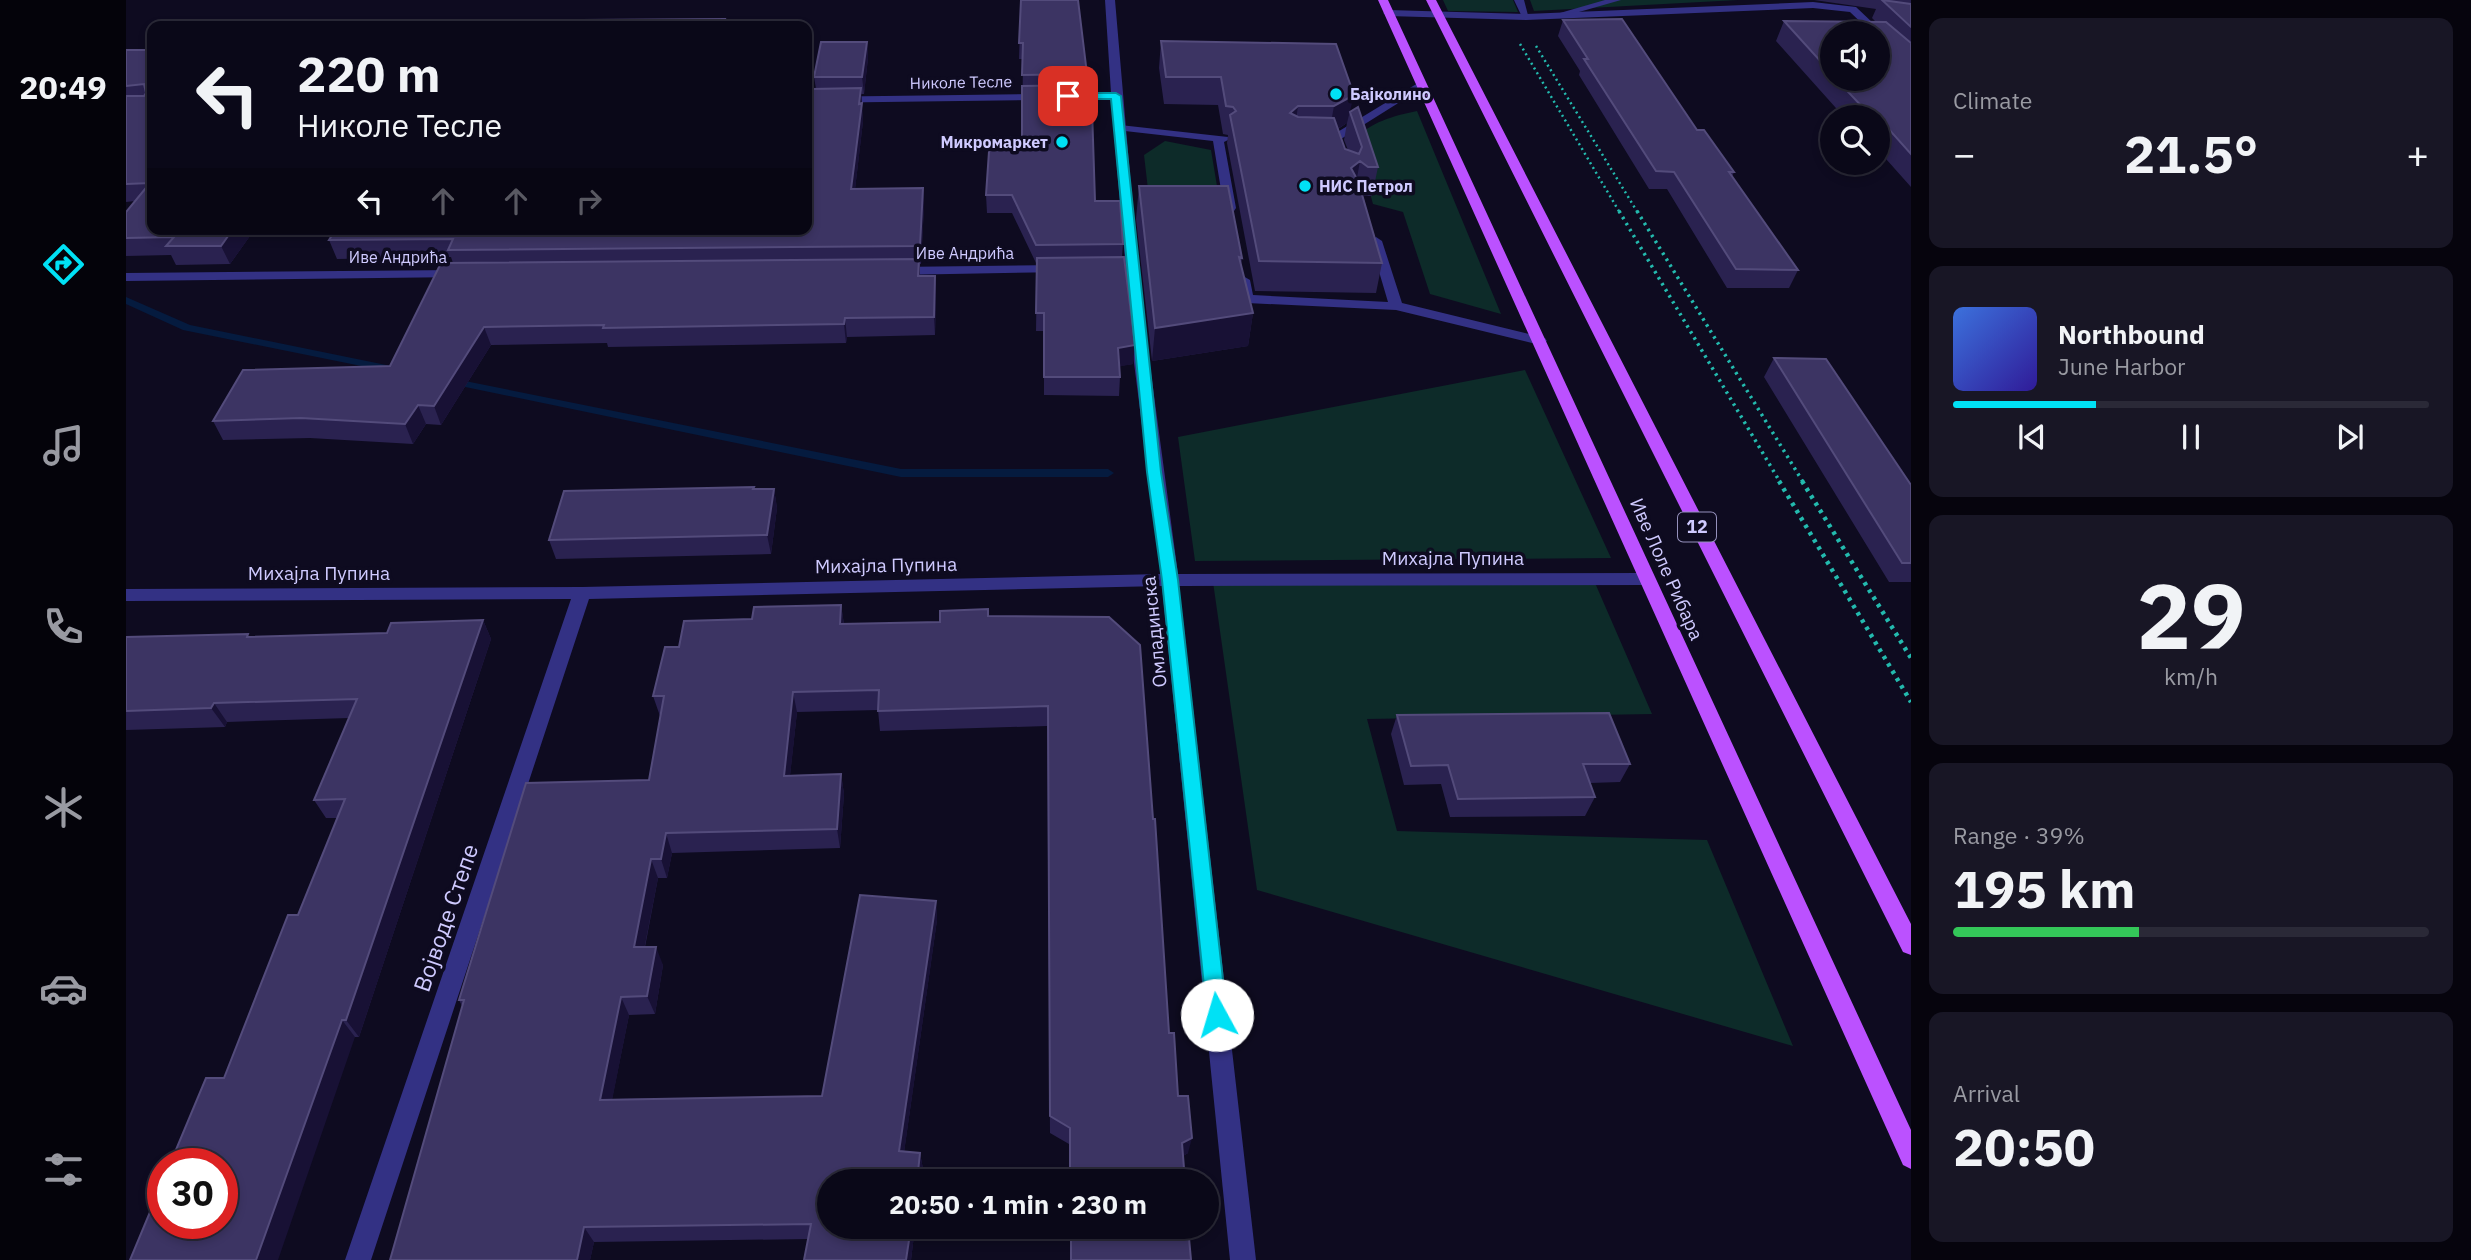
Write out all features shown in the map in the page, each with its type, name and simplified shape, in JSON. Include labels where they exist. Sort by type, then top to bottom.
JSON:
[{"type":"main road","name":"12","points":[[1431,0],[1911,944]]},
{"type":"main road","name":"Иве Лоле Рибара","points":[[1386,6],[1911,1157]]},
{"type":"street","name":"Омладинска","points":[[1110,0],[1120,128],[1126,269],[1170,580],[1243,1260]]},
{"type":"street","points":[[1519,0],[1526,16]]},
{"type":"street","points":[[1558,15],[1616,0]]},
{"type":"street","points":[[1386,6],[1438,15],[1503,16],[1782,4],[1875,13]]},
{"type":"street","points":[[1853,9],[1911,65]]},
{"type":"street","points":[[1344,165],[1335,138],[1422,85]]},
{"type":"street","name":"Николе Тесле","points":[[812,100],[1116,96]]},
{"type":"street","points":[[1120,128],[1221,139],[1232,219]]},
{"type":"street","points":[[1322,141],[1336,141]]},
{"type":"street","points":[[1370,222],[1396,306]]},
{"type":"street","name":"Иве Андрића","points":[[886,271],[1079,269]]},
{"type":"street","points":[[1242,272],[1247,299],[1396,306],[1540,341]]},
{"type":"street","name":"Иве Андрића","points":[[126,277],[471,274]]},
{"type":"street","name":"Михајла Пупина","points":[[126,595],[583,593],[1170,580],[1646,579]]},
{"type":"street","name":"Војводе Степе","points":[[358,1260],[583,593]]},
{"type":"path","points":[[1503,16],[1911,702]]},
{"type":"path","points":[[1526,16],[1526,30],[1911,657]]},
{"type":"green space","points":[[1443,0],[1513,0],[1518,12],[1448,11]]},
{"type":"green space","points":[[1530,0],[1738,0],[1534,11]]},
{"type":"green space","points":[[1417,111],[1501,314],[1430,294],[1403,212],[1373,204],[1355,140],[1375,124]]},
{"type":"green space","points":[[1165,141],[1211,150],[1222,216],[1151,215],[1144,155]]},
{"type":"green space","points":[[1525,370],[1611,558],[1195,561],[1178,437]]},
{"type":"green space","points":[[1592,576],[1652,714],[1367,719],[1397,831],[1707,840],[1793,1046],[1257,890],[1213,582]]},
{"type":"building","points":[[1021,0],[1078,0],[1087,74],[1022,75],[1023,43],[1019,43]]},
{"type":"building","points":[[1882,0],[1911,4],[1911,27]]},
{"type":"building","points":[[725,19],[724,21],[582,20]]},
{"type":"building","points":[[1622,19],[1697,130],[1704,130],[1734,172],[1729,172],[1798,270],[1736,269],[1674,172],[1656,171],[1584,59],[1588,59],[1563,20]]},
{"type":"building","points":[[1784,21],[1820,21],[1820,61]]},
{"type":"building","points":[[1890,25],[1911,43],[1911,154],[1890,130],[1890,105],[1860,105],[1847,91],[1890,91]]},
{"type":"building","points":[[1161,41],[1336,44],[1354,95],[1334,106],[1298,106],[1290,113],[1298,117],[1334,118],[1345,149],[1359,154],[1362,147],[1350,112],[1358,107],[1378,167],[1368,167],[1360,161],[1351,168],[1358,181],[1382,263],[1259,261],[1230,115],[1236,111],[1233,107],[1226,106],[1221,77],[1166,77]]},
{"type":"building","points":[[821,42],[867,42],[862,77],[814,77]]},
{"type":"building","points":[[126,50],[147,50],[147,183],[126,184],[126,96],[144,96],[146,93],[144,84],[126,86]]},
{"type":"building","points":[[1088,85],[1089,109],[1092,109],[1095,201],[1120,201],[1123,244],[1036,245],[1012,195],[986,195],[990,137],[1022,138],[1022,86]]},
{"type":"building","points":[[861,88],[859,104],[862,103],[851,189],[923,188],[920,246],[448,250],[453,239],[329,240],[332,235],[812,235],[812,89]]},
{"type":"building","points":[[1139,186],[1228,186],[1242,258],[1239,257],[1253,313],[1155,328]]},
{"type":"building","points":[[147,187],[147,235],[229,235],[221,246],[166,246],[174,237],[126,238],[126,212]]},
{"type":"building","points":[[1124,257],[1135,345],[1118,348],[1120,377],[1044,377],[1044,313],[1036,313],[1037,258]]},
{"type":"building","points":[[919,259],[918,276],[935,276],[934,317],[845,318],[844,324],[484,327],[434,406],[418,405],[405,424],[301,418],[213,421],[243,370],[390,366],[441,263]]},
{"type":"building","points":[[1774,358],[1826,359],[1911,485],[1911,563],[1902,563]]},
{"type":"building","points":[[754,487],[753,489],[774,489],[767,535],[549,540],[564,491]]},
{"type":"building","points":[[841,605],[840,624],[940,622],[940,611],[988,609],[988,616],[1109,617],[1140,645],[1169,1033],[1174,1033],[1178,1096],[1188,1096],[1192,1138],[1182,1143],[1184,1169],[1070,1169],[1070,1128],[1050,1116],[1048,706],[878,711],[879,690],[793,692],[784,776],[841,774],[837,829],[666,833],[661,859],[651,859],[634,947],[656,947],[647,996],[621,997],[600,1100],[822,1096],[860,895],[936,901],[899,1151],[920,1153],[918,1169],[817,1169],[817,1239],[909,1239],[906,1260],[804,1260],[811,1224],[584,1227],[577,1260],[390,1260],[464,1000],[459,1000],[526,783],[649,780],[664,696],[653,696],[665,647],[679,647],[684,621],[752,619],[754,607]]},
{"type":"building","points":[[483,620],[346,1020],[342,1020],[256,1260],[130,1260],[147,1219],[147,1239],[238,1239],[238,1148],[177,1148],[206,1078],[224,1078],[288,915],[298,915],[345,799],[314,800],[357,699],[214,703],[211,708],[126,711],[126,637],[387,633],[391,623]]},
{"type":"building","points":[[1609,713],[1630,764],[1583,764],[1595,797],[1458,799],[1448,765],[1411,766],[1397,715]]},
{"type":"building","points":[[1071,1239],[1189,1239],[1191,1260],[1071,1260]]},
{"type":"waterway","points":[[126,300],[187,328],[396,370]]},
{"type":"waterway","points":[[450,381],[901,473],[1108,473]]},
{"type":"place","name":"Бајколино","points":[[1336,94]]},
{"type":"place","name":"Микромаркет","points":[[1062,142]]},
{"type":"place","name":"НИС Петрол","points":[[1305,186]]},
{"type":"route","points":[[1068,96],[1116,96],[1154,472],[1170,580],[1217,1015]]}]
